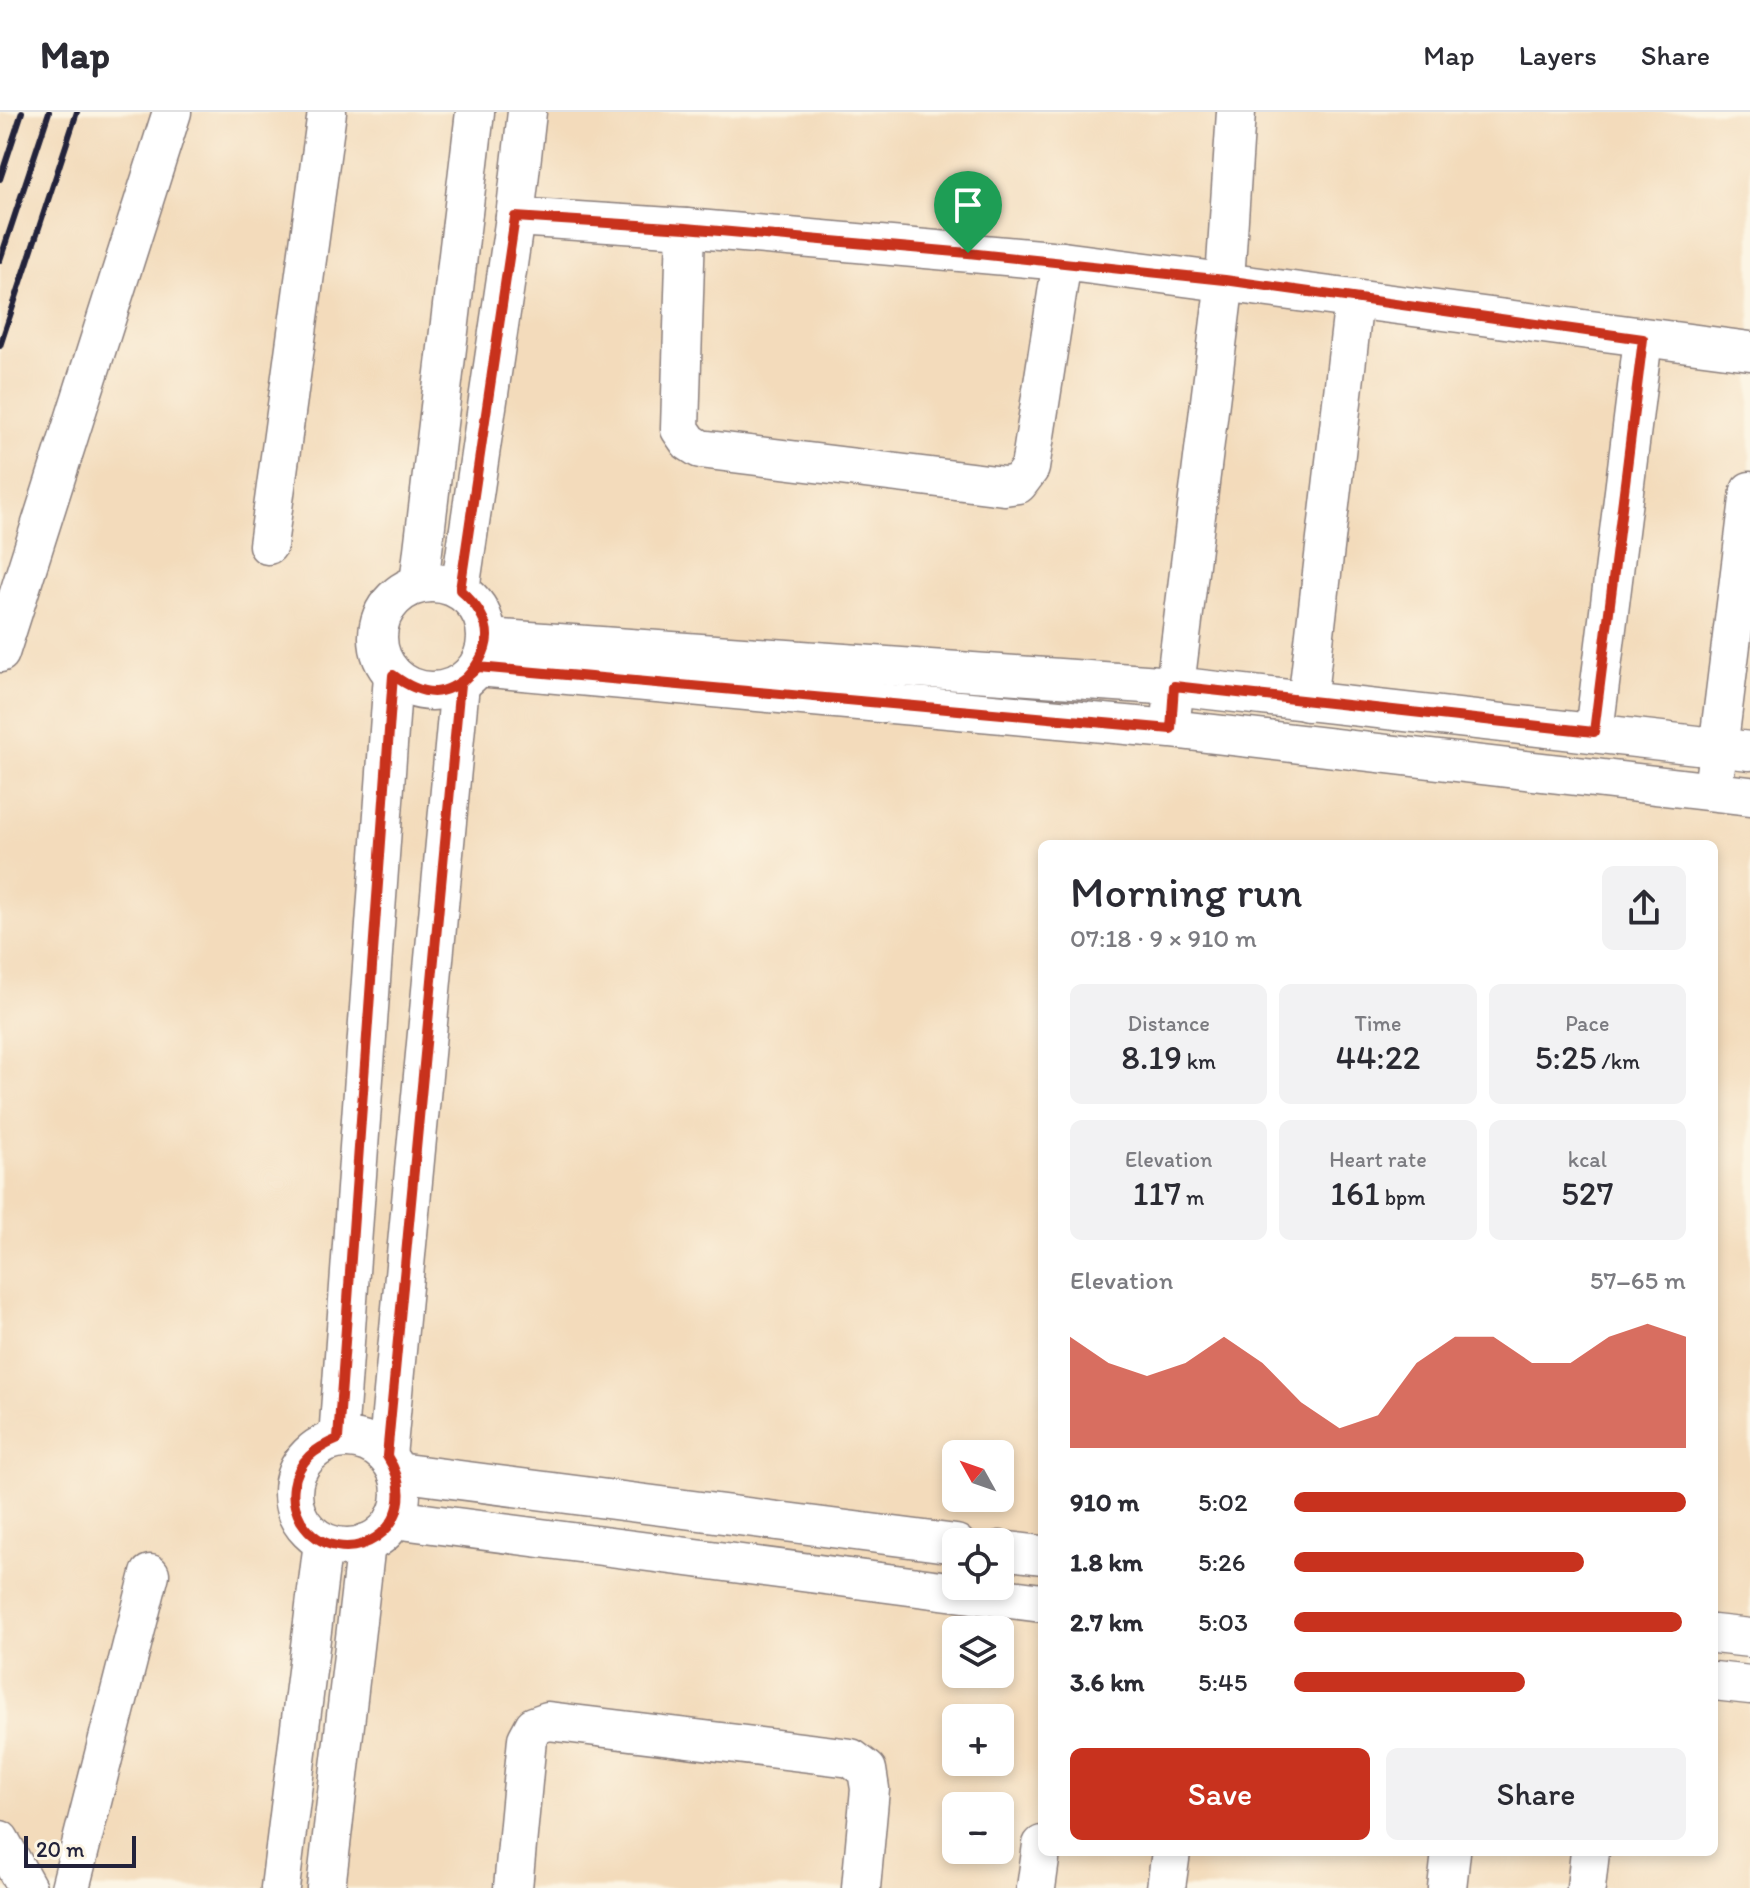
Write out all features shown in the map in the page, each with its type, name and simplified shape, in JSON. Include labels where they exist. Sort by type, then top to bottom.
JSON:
[{"type":"street","points":[[0,653],[172,112]]},
{"type":"street","points":[[268,545],[327,112]]},
{"type":"street","points":[[419,584],[475,112]]},
{"type":"street","points":[[460,590],[515,217],[527,112]]},
{"type":"street","points":[[1171,729],[1225,280],[1236,112]]},
{"type":"street","points":[[515,217],[686,228],[1062,261],[1750,351]]},
{"type":"street","points":[[686,228],[680,429],[689,442],[700,449],[1004,486],[1018,484],[1030,468],[1062,261]]},
{"type":"street","points":[[1307,702],[1354,299]]},
{"type":"street","points":[[1594,732],[1643,339]]},
{"type":"street","points":[[1713,791],[1734,749],[1750,491]]},
{"type":"street","points":[[942,1542],[392,1464],[374,1445],[356,1439],[338,1439],[320,1446],[305,1459],[296,1476],[293,1495],[297,1514],[308,1531],[323,1542],[352,1547],[383,1534],[394,1519],[401,1495],[392,1464],[475,663],[484,619],[475,603],[460,590],[437,582],[419,584],[399,594],[386,608],[379,625],[378,645],[384,663],[393,675],[408,686],[426,691],[442,691],[475,663],[1174,686],[1734,749]]},
{"type":"street","points":[[475,663],[1171,729],[1750,796]]},
{"type":"street","points":[[338,1439],[393,675]]},
{"type":"street","points":[[394,1519],[1038,1602]]},
{"type":"street","points":[[280,1888],[323,1542]]},
{"type":"street","points":[[326,1888],[366,1543]]},
{"type":"street","points":[[1014,1552],[1038,1555]]},
{"type":"street","points":[[70,1888],[150,1574]]},
{"type":"street","points":[[1718,1634],[1750,1638]]},
{"type":"street","points":[[1718,1681],[1750,1685]]},
{"type":"street","points":[[513,1888],[527,1739],[534,1726],[548,1721],[851,1758],[867,1770],[870,1789],[861,1888]]},
{"type":"street","points":[[0,1840],[27,1888]]},
{"type":"street","points":[[1036,1888],[1040,1856]]},
{"type":"street","points":[[1166,1888],[1170,1856]]},
{"type":"street","points":[[1447,1888],[1451,1856]]},
{"type":"street","points":[[1586,1888],[1590,1856]]},
{"type":"railway","points":[[0,179],[22,112]]},
{"type":"railway","points":[[0,260],[49,112]]},
{"type":"railway","points":[[0,346],[77,112]]},
{"type":"route","points":[[968,253],[686,228],[515,217],[460,590],[475,603],[484,619],[487,638],[478,667],[460,684],[387,1456],[397,1472],[401,1495],[394,1519],[383,1534],[352,1547],[323,1542],[308,1531],[297,1514],[293,1495],[296,1476],[305,1459],[320,1446],[338,1439],[393,675],[408,686],[442,691],[460,684],[478,667],[1171,729],[1174,686],[1594,732],[1643,339],[1225,280],[968,253]]}]
